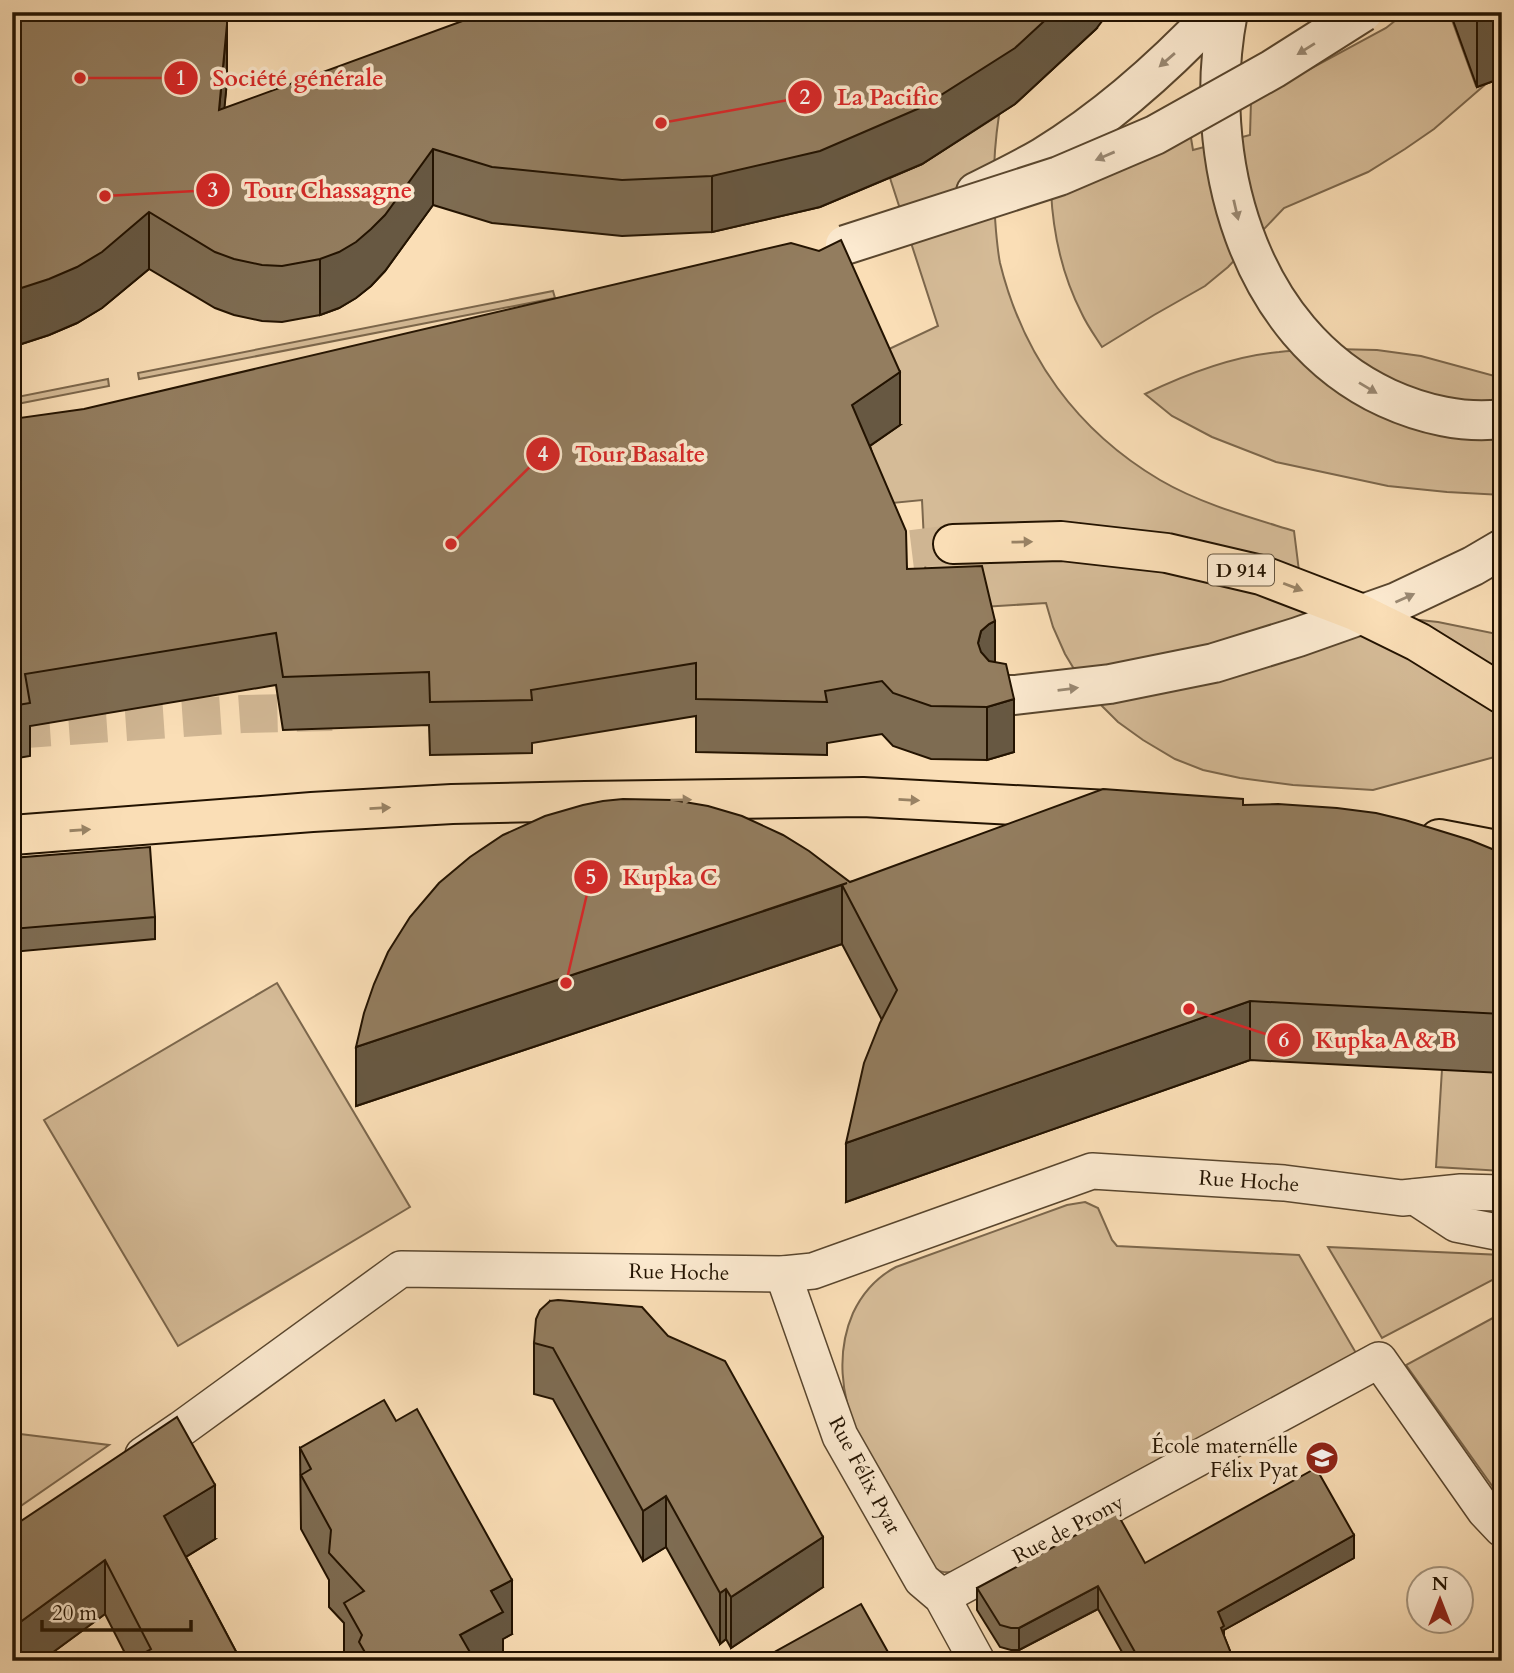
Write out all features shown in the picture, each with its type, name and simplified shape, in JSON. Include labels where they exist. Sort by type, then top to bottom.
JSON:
[{"type":"main road","name":"D 914","points":[[953,544],[1061,541],[1167,553],[1261,575],[1355,611],[1418,642],[1502,694]]},
{"type":"main road","points":[[12,835],[410,807],[585,801],[863,797],[1147,812]]},
{"type":"main road","points":[[1408,835],[1456,841],[1502,851]]},
{"type":"street","points":[[845,245],[969,196],[1043,157],[1103,116],[1182,48],[1216,12]]},
{"type":"street","points":[[1228,12],[1220,95],[1224,143],[1238,221],[1265,282],[1300,334],[1345,373],[1373,392],[1405,407],[1466,419],[1502,419]]},
{"type":"street","points":[[807,256],[1059,176],[1155,135],[1273,69],[1363,12]]},
{"type":"street","points":[[1000,695],[1110,684],[1214,663],[1397,602],[1473,566],[1502,549]]},
{"type":"street","name":"Rue Hoche","points":[[118,1472],[401,1269],[783,1274],[813,1271],[1092,1171],[1284,1182],[1402,1198],[1461,1192],[1502,1193]]},
{"type":"street","points":[[1415,1197],[1456,1224],[1502,1233]]},
{"type":"street","name":"Rue Félix Pyat","points":[[783,1274],[840,1436],[922,1580],[943,1597],[977,1661]]},
{"type":"street","name":"Rue de Prony","points":[[943,1597],[1378,1360],[1485,1511],[1502,1529]]},
{"type":"shaded area","points":[[1406,12],[1449,12],[1476,86],[1487,83],[1434,129],[1368,172],[1284,208],[1228,267],[1205,286],[1102,347],[1084,318],[1064,269],[1056,239],[1051,191],[1190,132],[1193,150],[1250,135],[1251,101],[1386,28]]},
{"type":"shaded area","points":[[999,115],[994,187],[1000,263],[1023,329],[1058,388],[1103,438],[1160,480],[1209,503],[1294,531],[1305,619],[1392,617],[1438,622],[1502,635],[1502,755],[1373,790],[1293,785],[1203,770],[1175,759],[1143,740],[1118,722],[1094,698],[1065,654],[1046,603],[982,607],[926,583],[922,500],[872,505],[852,457],[870,358],[938,326],[890,178],[922,164]]},
{"type":"shaded area","points":[[553,291],[555,298],[139,379],[138,373]]},
{"type":"shaded area","points":[[1377,350],[1421,356],[1502,378],[1502,495],[1388,486],[1276,462],[1212,437],[1172,416],[1145,394],[1193,373],[1244,357],[1286,351]]},
{"type":"shaded area","points":[[108,379],[109,386],[12,405],[12,398]]},
{"type":"shaded area","points":[[277,983],[410,1207],[178,1346],[44,1120]]},
{"type":"shaded area","points":[[1442,1069],[1502,1072],[1502,1171],[1436,1167]]},
{"type":"shaded area","points":[[1085,1202],[1098,1208],[1117,1246],[1299,1255],[1356,1353],[955,1571],[938,1571],[933,1568],[867,1453],[847,1404],[843,1358],[844,1343],[853,1313],[871,1287],[896,1267],[1067,1205]]},
{"type":"shaded area","points":[[1328,1247],[1502,1255],[1502,1275],[1382,1338]]},
{"type":"shaded area","points":[[1502,1313],[1502,1498],[1406,1365]]},
{"type":"shaded area","points":[[12,1433],[109,1445],[12,1512]]},
{"type":"building","points":[[12,12],[227,12],[219,110],[487,12],[1054,12],[1015,48],[922,107],[820,151],[712,176],[622,180],[492,167],[433,149],[385,215],[371,229],[339,252],[320,259],[282,266],[234,259],[215,252],[149,212],[102,252],[77,267],[12,291]]},
{"type":"building","points":[[1473,12],[1502,12],[1502,13],[1477,21]]},
{"type":"building","points":[[841,240],[900,372],[852,405],[906,531],[907,569],[982,566],[995,621],[981,631],[978,643],[981,652],[989,661],[1006,664],[1014,699],[987,707],[931,706],[893,693],[882,681],[825,691],[827,702],[696,699],[696,663],[531,690],[532,700],[430,702],[429,672],[283,677],[276,633],[25,674],[30,703],[12,706],[12,419],[84,409],[791,243],[819,251]]},
{"type":"building","points":[[1103,789],[1243,799],[1243,805],[1278,804],[1376,813],[1470,840],[1502,853],[1502,1014],[1250,1001],[846,1143],[864,1063],[897,990],[842,885],[847,883],[356,1047],[374,984],[388,952],[410,917],[439,883],[470,857],[503,835],[545,816],[583,805],[623,799],[673,800],[708,806],[742,816],[783,835],[850,882]]},
{"type":"building","points":[[150,847],[155,917],[12,929],[12,858]]},
{"type":"building","points":[[550,1301],[642,1307],[668,1336],[725,1361],[823,1537],[731,1597],[726,1589],[720,1593],[666,1496],[643,1511],[553,1348],[534,1343],[536,1319],[540,1310]]},
{"type":"building","points":[[384,1400],[396,1421],[417,1409],[512,1580],[491,1591],[503,1612],[460,1635],[475,1661],[370,1661],[359,1642],[362,1635],[344,1603],[364,1591],[329,1553],[331,1530],[301,1475],[311,1469],[300,1448]]},
{"type":"building","points":[[177,1417],[215,1485],[164,1516],[241,1661],[130,1661],[151,1649],[105,1560],[12,1628],[12,1527]]},
{"type":"building","points":[[1316,1468],[1354,1535],[1218,1612],[1224,1626],[1221,1628],[1234,1661],[1140,1661],[1098,1586],[1019,1628],[1000,1625],[977,1588],[1117,1513],[1145,1563]]},
{"type":"building","points":[[861,1604],[893,1661],[762,1659]]},
{"type":"tunnel","points":[[855,556],[953,544]]},
{"type":"tunnel","points":[[12,730],[242,714],[332,712]]},
{"type":"place","name":"Société générale","points":[[80,78]]},
{"type":"place","name":"La Pacific","points":[[661,123]]},
{"type":"place","name":"Tour Chassagne","points":[[105,196]]},
{"type":"place","name":"Tour Basalte","points":[[451,544]]},
{"type":"place","name":"Kupka C","points":[[566,983]]},
{"type":"place","name":"Kupka A & B","points":[[1189,1009]]},
{"type":"place","name":"École maternelle Félix Pyat","points":[[1322,1458]]}]
